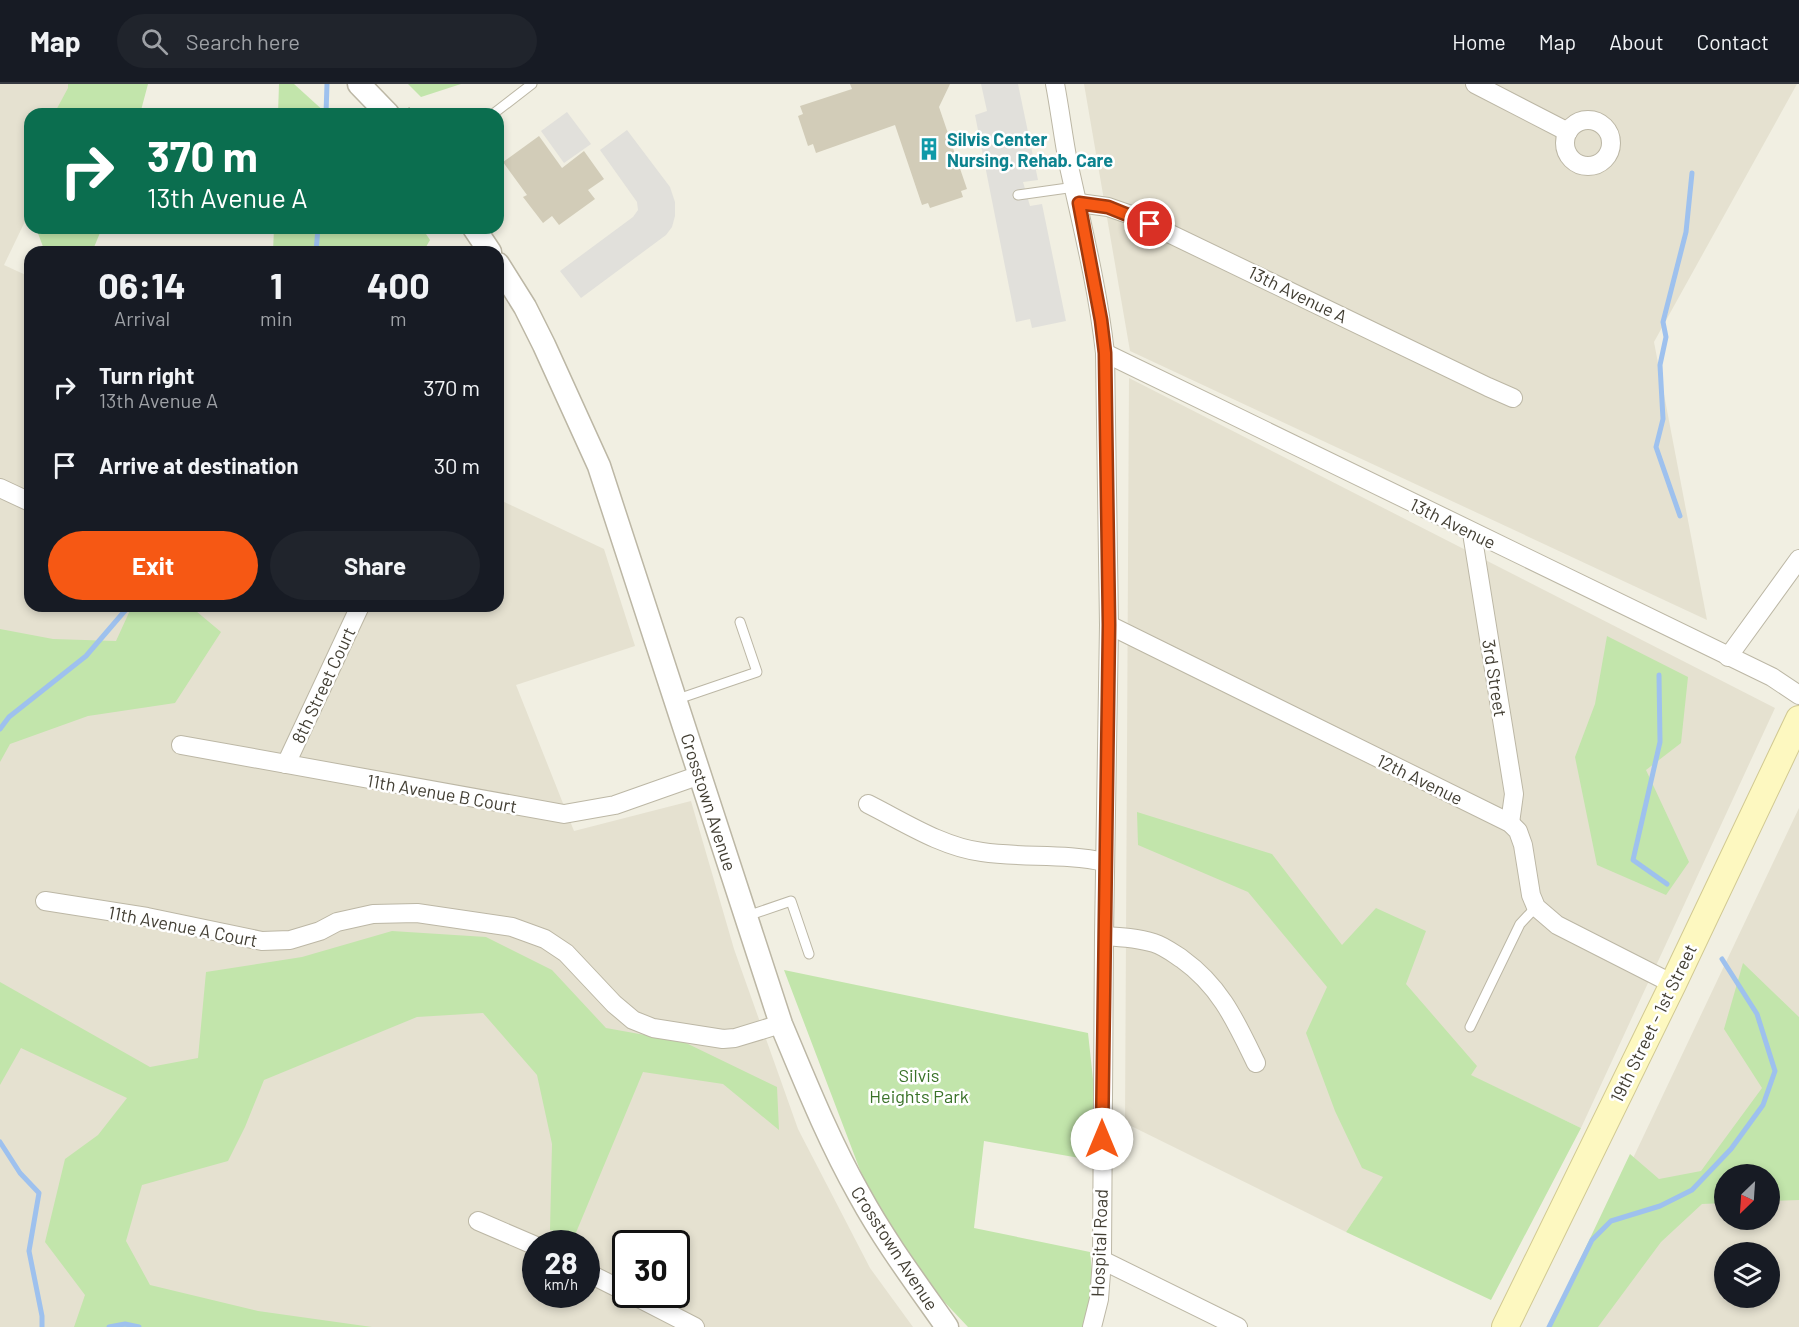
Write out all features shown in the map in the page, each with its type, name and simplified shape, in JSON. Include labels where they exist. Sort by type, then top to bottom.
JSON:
[{"type":"main road","name":"19th Street - 1st Street","points":[[1505,1327],[1673,984],[1799,719]]},
{"type":"street","points":[[359,84],[382,108]]},
{"type":"street","name":"Hospital Road","points":[[1055,84],[1068,161],[1077,195],[1101,320],[1105,353],[1109,625],[1102,1260],[1099,1299],[1092,1327]]},
{"type":"street","points":[[1475,84],[1568,132]]},
{"type":"street","name":"13th Avenue A","points":[[1077,195],[1131,215],[1513,398]]},
{"type":"street","name":"Crosstown Avenue","points":[[504,274],[525,307],[599,466],[781,1024],[810,1095],[859,1194],[886,1241],[947,1327]]},
{"type":"street","name":"13th Avenue","points":[[1105,353],[1772,677],[1799,695]]},
{"type":"street","points":[[0,488],[24,499]]},
{"type":"street","name":"3rd Street","points":[[1472,532],[1514,794],[1510,823]]},
{"type":"street","points":[[1728,657],[1799,559]]},
{"type":"street","name":"8th Street Court","points":[[286,764],[357,612]]},
{"type":"street","name":"12th Avenue","points":[[1109,625],[1510,823]]},
{"type":"street","name":"11th Avenue B Court","points":[[181,745],[564,814],[615,805],[700,775]]},
{"type":"street","points":[[868,804],[942,841],[964,849],[1086,858],[1105,862]]},
{"type":"street","points":[[1510,823],[1518,831],[1523,845],[1531,895],[1536,907],[1557,925],[1673,984]]},
{"type":"street","name":"11th Avenue A Court","points":[[45,902],[147,917],[262,941],[290,940],[320,931],[337,922],[373,914],[417,913],[488,923],[529,932],[566,953],[623,1013],[642,1025],[723,1039],[735,1038],[781,1024]]},
{"type":"street","points":[[1104,936],[1138,939],[1156,944],[1192,966],[1222,998],[1256,1063]]},
{"type":"street","points":[[478,1221],[522,1240]]},
{"type":"street","points":[[1102,1260],[1238,1327]]},
{"type":"street","points":[[658,1308],[695,1327]]},
{"type":"lane","points":[[501,108],[532,84]]},
{"type":"lane","points":[[1018,195],[1077,195]]},
{"type":"lane","points":[[675,700],[757,672],[740,622]]},
{"type":"lane","points":[[746,916],[791,901],[809,954]]},
{"type":"lane","points":[[1470,1027],[1520,924],[1536,907]]},
{"type":"shaded area","points":[[0,84],[93,84],[81,108],[24,108],[24,223],[4,265],[24,274],[24,612],[504,612],[504,502],[604,549],[635,646],[516,685],[574,831],[691,801],[734,949],[798,1129],[870,1268],[913,1327],[0,1327]]},
{"type":"shaded area","points":[[981,84],[1018,84],[1038,180],[1023,182],[1030,206],[1042,204],[1066,321],[1032,328],[1030,319],[1016,322],[975,115],[987,111]]},
{"type":"shaded area","points":[[1084,84],[1797,84],[1654,342],[1707,620],[1130,351]]},
{"type":"shaded area","points":[[567,112],[591,144],[564,163],[541,131]]},
{"type":"shaded area","points":[[627,130],[670,187],[675,202],[672,227],[666,235],[581,298],[560,271],[633,217],[638,210],[637,202],[600,150]]},
{"type":"shaded area","points":[[1129,378],[1775,708],[1581,1128],[1457,1069],[1346,1232],[1125,1123]]},
{"type":"shaded area","points":[[1799,808],[1799,1327],[1553,1327]]},
{"type":"green space","points":[[68,84],[148,84],[142,108],[57,108]]},
{"type":"green space","points":[[279,84],[294,84],[320,108],[278,108]]},
{"type":"green space","points":[[408,84],[461,84],[421,97]]},
{"type":"green space","points":[[38,234],[100,234],[94,246],[43,246]]},
{"type":"green space","points":[[274,234],[426,234],[430,240],[426,246],[273,246]]},
{"type":"green space","points":[[129,612],[197,612],[221,632],[175,703],[88,716],[10,744],[0,762],[0,629],[53,639],[116,641]]},
{"type":"green space","points":[[1607,636],[1688,677],[1681,743],[1646,770],[1689,862],[1666,895],[1597,865],[1575,757],[1595,704]]},
{"type":"green space","points":[[1137,812],[1272,854],[1342,945],[1376,908],[1426,931],[1406,984],[1477,1066],[1471,1075],[1581,1128],[1491,1300],[1346,1232],[1383,1177],[1362,1168],[1335,1111],[1306,1033],[1327,987],[1248,892],[1138,845]]},
{"type":"green space","points":[[392,931],[486,937],[552,970],[606,1028],[684,1042],[777,1087],[779,1130],[723,1084],[643,1072],[577,1230],[550,1230],[552,1144],[537,1075],[483,1013],[417,1017],[264,1080],[228,1161],[142,1185],[126,1241],[150,1285],[258,1311],[372,1327],[74,1327],[85,1295],[45,1242],[65,1159],[98,1135],[127,1098],[21,1048],[0,1085],[0,982],[150,1067],[198,1058],[206,972],[302,957]]},
{"type":"green space","points":[[1743,963],[1799,1017],[1799,1200],[1780,1201],[1780,1164],[1714,1164],[1714,1203],[1702,1204],[1661,1242],[1598,1327],[1548,1327],[1630,1154],[1659,1179],[1701,1171],[1762,1088],[1724,1029]]},
{"type":"green space","name":"Silvis Heights Park","points":[[784,970],[1088,1033],[1102,1162],[984,1141],[974,1228],[1090,1252],[1096,1311],[1085,1327],[968,1327],[887,1241]]},
{"type":"building","name":"Silvis Center Nursing. Rehab. Care","points":[[850,84],[950,84],[939,107],[967,189],[961,191],[963,197],[930,208],[928,203],[922,205],[895,125],[816,153],[813,144],[808,146],[798,116],[803,114],[800,106],[852,89]]},
{"type":"building","points":[[539,136],[562,168],[584,151],[604,179],[588,190],[595,199],[559,225],[552,216],[543,223],[523,197],[527,195],[504,161]]},
{"type":"waterway","points":[[326,108],[327,84]]},
{"type":"waterway","points":[[1680,516],[1656,447],[1663,419],[1660,365],[1666,337],[1663,322],[1686,232],[1692,173]]},
{"type":"waterway","points":[[316,246],[318,234]]},
{"type":"waterway","points":[[0,729],[9,717],[86,656],[124,612]]},
{"type":"waterway","points":[[1659,675],[1660,742],[1633,860],[1667,884]]},
{"type":"waterway","points":[[1549,1327],[1592,1240],[1611,1221],[1660,1206],[1692,1190],[1731,1149],[1763,1105],[1775,1071],[1757,1014],[1722,959]]},
{"type":"waterway","points":[[0,1142],[20,1173],[39,1193],[29,1251],[42,1316],[42,1327]]},
{"type":"waterway","points":[[109,1327],[125,1324],[139,1327]]},
{"type":"place","name":"Silvis Center Nursing. Rehab. Care","points":[[929,149]]},
{"type":"route","points":[[1102,1139],[1109,625],[1105,353],[1079,203],[1108,207],[1150,224]]}]
